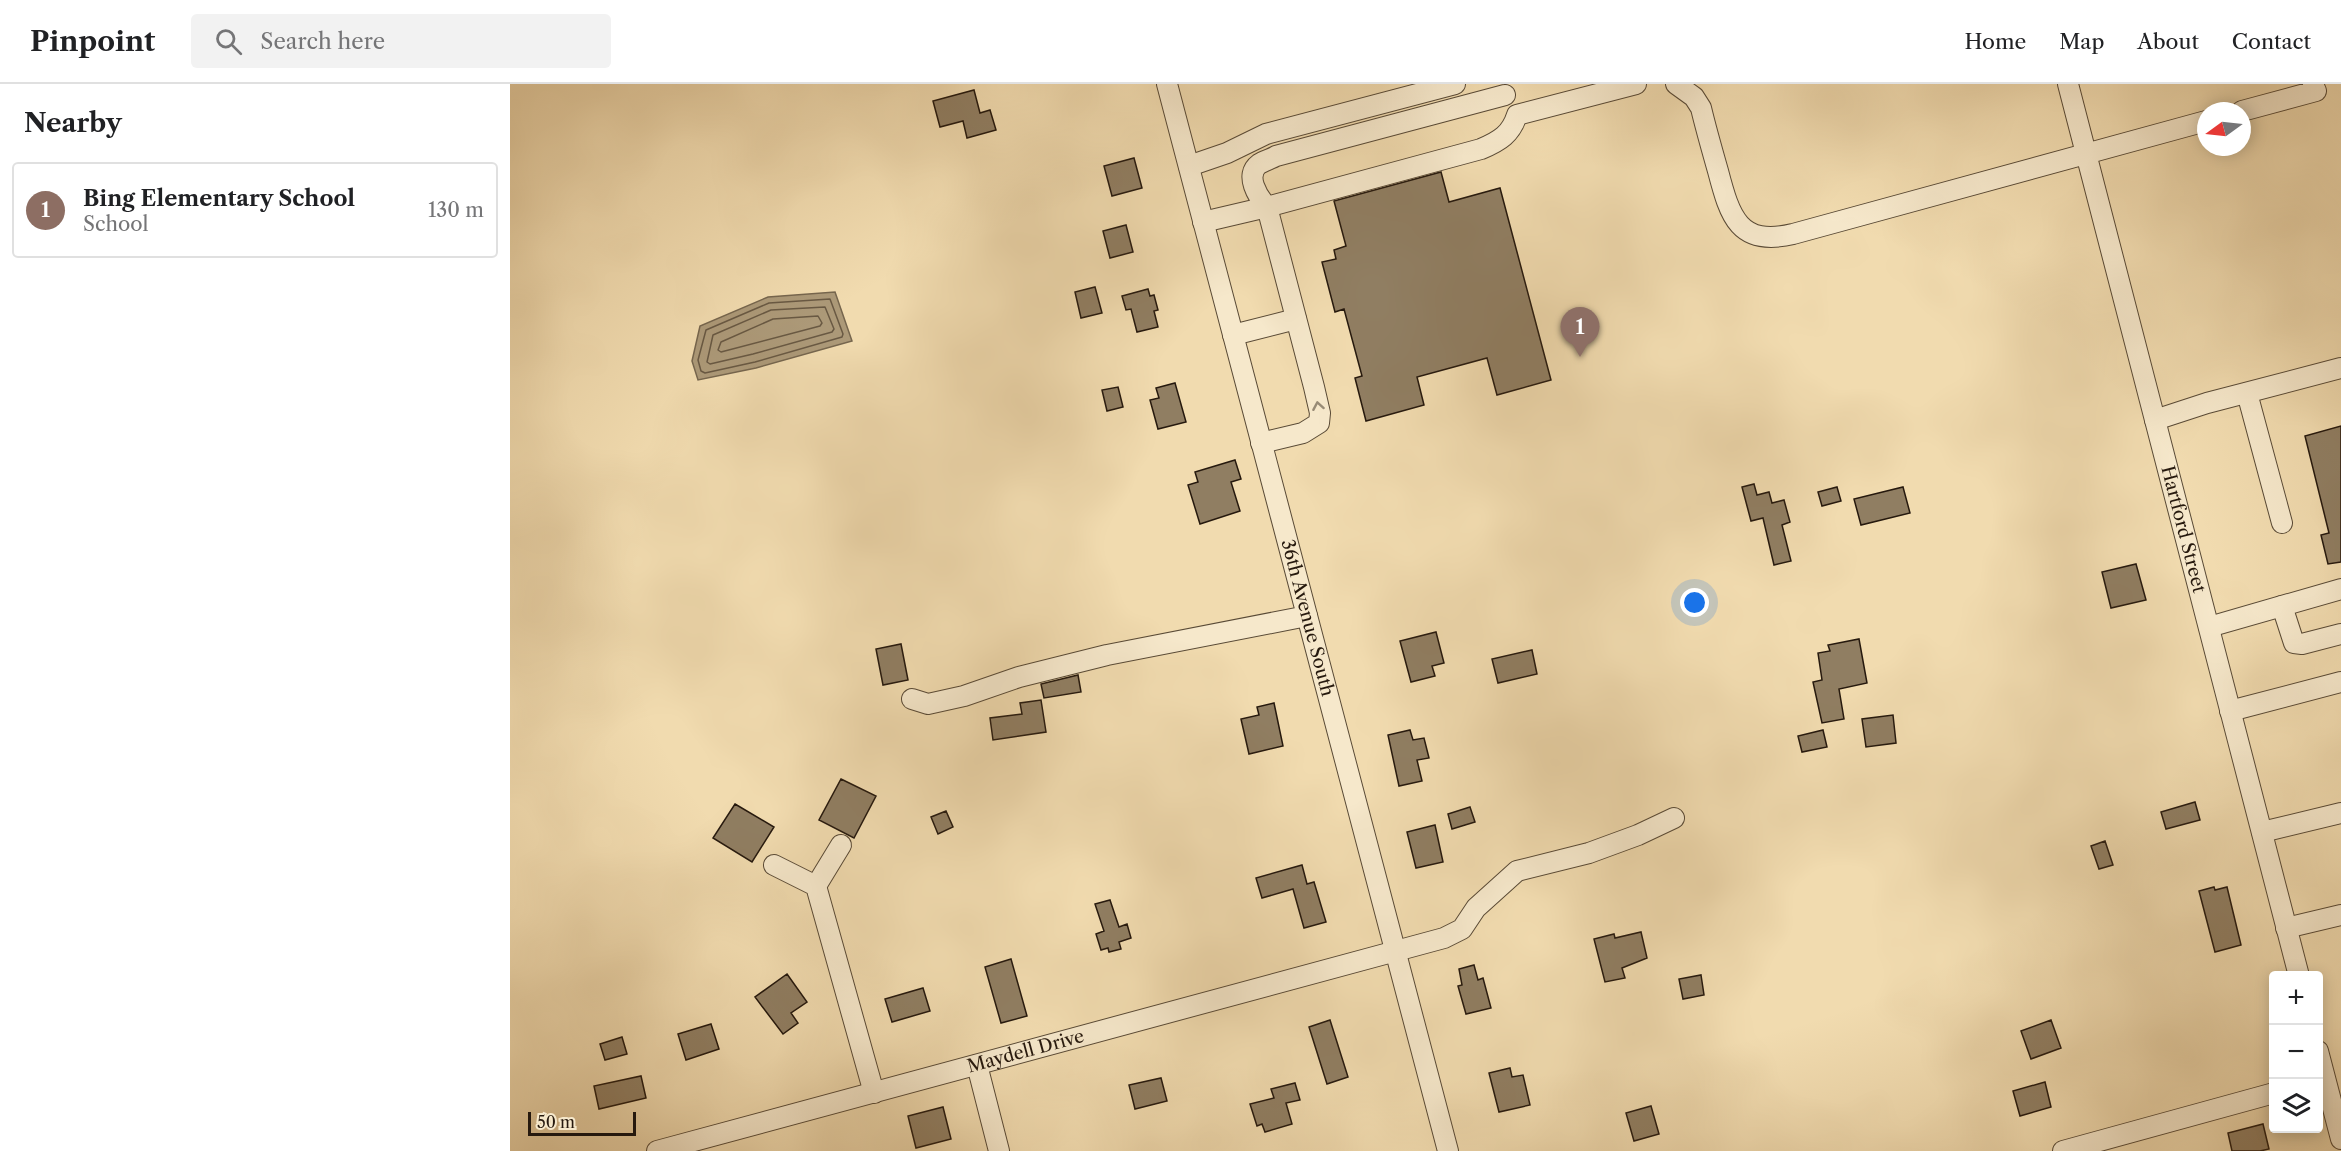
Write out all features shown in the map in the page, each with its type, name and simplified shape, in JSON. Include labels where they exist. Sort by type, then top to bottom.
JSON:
[{"type":"street","name":"36th Avenue South","points":[[1167,84],[1448,1151]]},
{"type":"street","points":[[1189,166],[1227,153],[1266,134],[1455,84]]},
{"type":"street","points":[[1517,115],[1636,84]]},
{"type":"street","points":[[1676,84],[1694,97],[1701,108],[1731,214],[1749,233],[1762,238],[1793,234],[2197,124]]},
{"type":"street","name":"Hartford Street","points":[[2068,84],[2298,971]]},
{"type":"street","points":[[2251,109],[2316,91],[2313,84]]},
{"type":"street","points":[[1261,443],[1304,433],[1319,423],[1316,396],[1267,207],[1254,186],[1252,173],[1257,165],[1288,153],[1500,89],[1517,115]]},
{"type":"street","points":[[1203,222],[1481,149],[1500,141],[1511,130],[1517,115]]},
{"type":"street","points":[[1233,335],[1296,319]]},
{"type":"street","points":[[2155,420],[2341,368]]},
{"type":"street","points":[[2247,393],[2282,523]]},
{"type":"street","points":[[2209,627],[2341,589]]},
{"type":"street","points":[[2282,606],[2294,643],[2302,644],[2341,634]]},
{"type":"street","points":[[912,699],[928,704],[955,698],[1019,677],[1107,655],[1307,616]]},
{"type":"street","points":[[2230,711],[2341,682]]},
{"type":"street","points":[[2262,832],[2341,813]]},
{"type":"street","name":"Maydell Drive","points":[[657,1151],[1444,938],[1462,929],[1476,908],[1517,871],[1589,854],[1674,818]]},
{"type":"street","points":[[841,844],[816,886],[874,1093]]},
{"type":"street","points":[[774,865],[816,886]]},
{"type":"street","points":[[2286,928],[2341,915]]},
{"type":"street","points":[[977,1065],[999,1151]]},
{"type":"street","points":[[2323,1083],[2340,1133]]},
{"type":"street","points":[[2063,1151],[2269,1094]]},
{"type":"water","points":[[835,292],[852,341],[756,368],[698,380],[692,361],[700,326],[768,297]]},
{"type":"building","points":[[974,90],[980,113],[990,110],[996,130],[967,138],[963,121],[940,127],[933,101]]},
{"type":"building","points":[[1134,158],[1142,188],[1112,196],[1104,166]]},
{"type":"building","points":[[1441,172],[1449,202],[1500,188],[1551,380],[1497,395],[1487,358],[1417,377],[1424,405],[1366,421],[1355,378],[1362,376],[1344,309],[1335,312],[1322,262],[1336,259],[1334,250],[1346,246],[1334,201]]},
{"type":"building","points":[[1126,225],[1133,252],[1110,258],[1103,231]]},
{"type":"building","points":[[1095,287],[1102,313],[1081,318],[1075,292]]},
{"type":"building","points":[[1148,289],[1150,296],[1154,295],[1158,310],[1154,311],[1158,327],[1137,332],[1131,309],[1126,310],[1122,296]]},
{"type":"building","points":[[1175,383],[1186,422],[1158,429],[1150,400],[1159,398],[1156,388]]},
{"type":"building","points":[[1118,387],[1123,407],[1107,411],[1102,390]]},
{"type":"building","points":[[2341,426],[2341,562],[2328,564],[2321,535],[2329,533],[2305,436]]},
{"type":"building","points":[[1235,460],[1241,479],[1231,482],[1240,511],[1200,524],[1188,485],[1198,482],[1195,472]]},
{"type":"building","points":[[1754,484],[1757,495],[1769,492],[1772,503],[1784,500],[1790,522],[1782,525],[1791,561],[1774,565],[1763,518],[1751,521],[1742,487]]},
{"type":"building","points":[[1837,487],[1841,501],[1822,506],[1818,492]]},
{"type":"building","points":[[1903,487],[1910,513],[1861,525],[1854,499]]},
{"type":"building","points":[[2136,564],[2146,600],[2111,608],[2102,572]]},
{"type":"building","points":[[1436,632],[1444,663],[1432,666],[1435,676],[1411,682],[1400,641]]},
{"type":"building","points":[[1859,639],[1867,683],[1839,689],[1844,719],[1822,723],[1813,682],[1822,680],[1818,653],[1830,651],[1828,645]]},
{"type":"building","points":[[901,644],[908,680],[883,685],[876,649]]},
{"type":"building","points":[[1532,650],[1537,674],[1498,683],[1492,659]]},
{"type":"building","points":[[1078,675],[1081,692],[1044,698],[1041,684]]},
{"type":"building","points":[[1041,700],[1046,732],[993,740],[990,718],[1022,714],[1020,703]]},
{"type":"building","points":[[1274,703],[1283,746],[1249,754],[1241,719],[1259,715],[1257,707]]},
{"type":"building","points":[[1893,715],[1896,743],[1866,747],[1862,719]]},
{"type":"building","points":[[1410,730],[1413,740],[1424,738],[1429,758],[1417,760],[1422,781],[1399,786],[1388,735]]},
{"type":"building","points":[[1823,730],[1827,747],[1802,752],[1798,736]]},
{"type":"building","points":[[841,779],[876,796],[854,838],[819,820]]},
{"type":"building","points":[[2195,802],[2200,820],[2166,829],[2161,812]]},
{"type":"building","points":[[735,804],[774,827],[752,862],[713,838]]},
{"type":"building","points":[[1470,807],[1475,822],[1452,829],[1448,814]]},
{"type":"building","points":[[946,811],[953,827],[938,834],[931,817]]},
{"type":"building","points":[[1435,825],[1443,862],[1416,868],[1407,832]]},
{"type":"building","points":[[2105,841],[2113,865],[2099,869],[2091,846]]},
{"type":"building","points":[[1302,865],[1307,884],[1314,882],[1326,922],[1304,928],[1293,889],[1262,898],[1256,878]]},
{"type":"building","points":[[2214,887],[2215,890],[2227,887],[2241,945],[2215,952],[2199,891]]},
{"type":"building","points":[[1110,900],[1119,927],[1127,924],[1131,938],[1119,942],[1121,949],[1109,952],[1108,948],[1101,950],[1096,934],[1104,931],[1095,904]]},
{"type":"building","points":[[1641,932],[1647,958],[1622,968],[1625,978],[1605,982],[1594,939],[1614,934],[1615,938]]},
{"type":"building","points":[[1011,959],[1027,1016],[1001,1023],[985,967]]},
{"type":"building","points":[[1474,965],[1478,980],[1483,978],[1491,1008],[1466,1014],[1458,986],[1462,985],[1459,969]]},
{"type":"building","points":[[787,974],[807,1002],[791,1013],[798,1023],[783,1034],[755,997]]},
{"type":"building","points":[[1701,975],[1704,995],[1683,999],[1679,979]]},
{"type":"building","points":[[923,988],[930,1011],[892,1022],[885,999]]},
{"type":"building","points":[[1330,1020],[1348,1077],[1327,1084],[1309,1027]]},
{"type":"building","points":[[2051,1020],[2061,1048],[2031,1059],[2021,1031]]},
{"type":"building","points":[[711,1024],[719,1049],[686,1060],[678,1034]]},
{"type":"building","points":[[622,1037],[627,1054],[605,1060],[600,1044]]},
{"type":"building","points":[[1510,1068],[1512,1077],[1523,1075],[1530,1105],[1499,1112],[1489,1073]]},
{"type":"building","points":[[641,1076],[646,1098],[599,1109],[594,1086]]},
{"type":"building","points":[[1161,1078],[1167,1101],[1135,1109],[1129,1085]]},
{"type":"building","points":[[2045,1082],[2051,1107],[2020,1116],[2013,1091]]},
{"type":"building","points":[[1295,1083],[1300,1100],[1286,1103],[1292,1124],[1265,1132],[1262,1124],[1257,1126],[1250,1104],[1274,1098],[1271,1089]]},
{"type":"building","points":[[1651,1106],[1659,1134],[1634,1141],[1626,1113]]},
{"type":"building","points":[[943,1107],[951,1139],[916,1148],[908,1116]]},
{"type":"building","points":[[2263,1124],[2269,1149],[2232,1151],[2228,1133]]},
{"type":"place","name":"Bing Elementary School","points":[[1580,357]]}]
